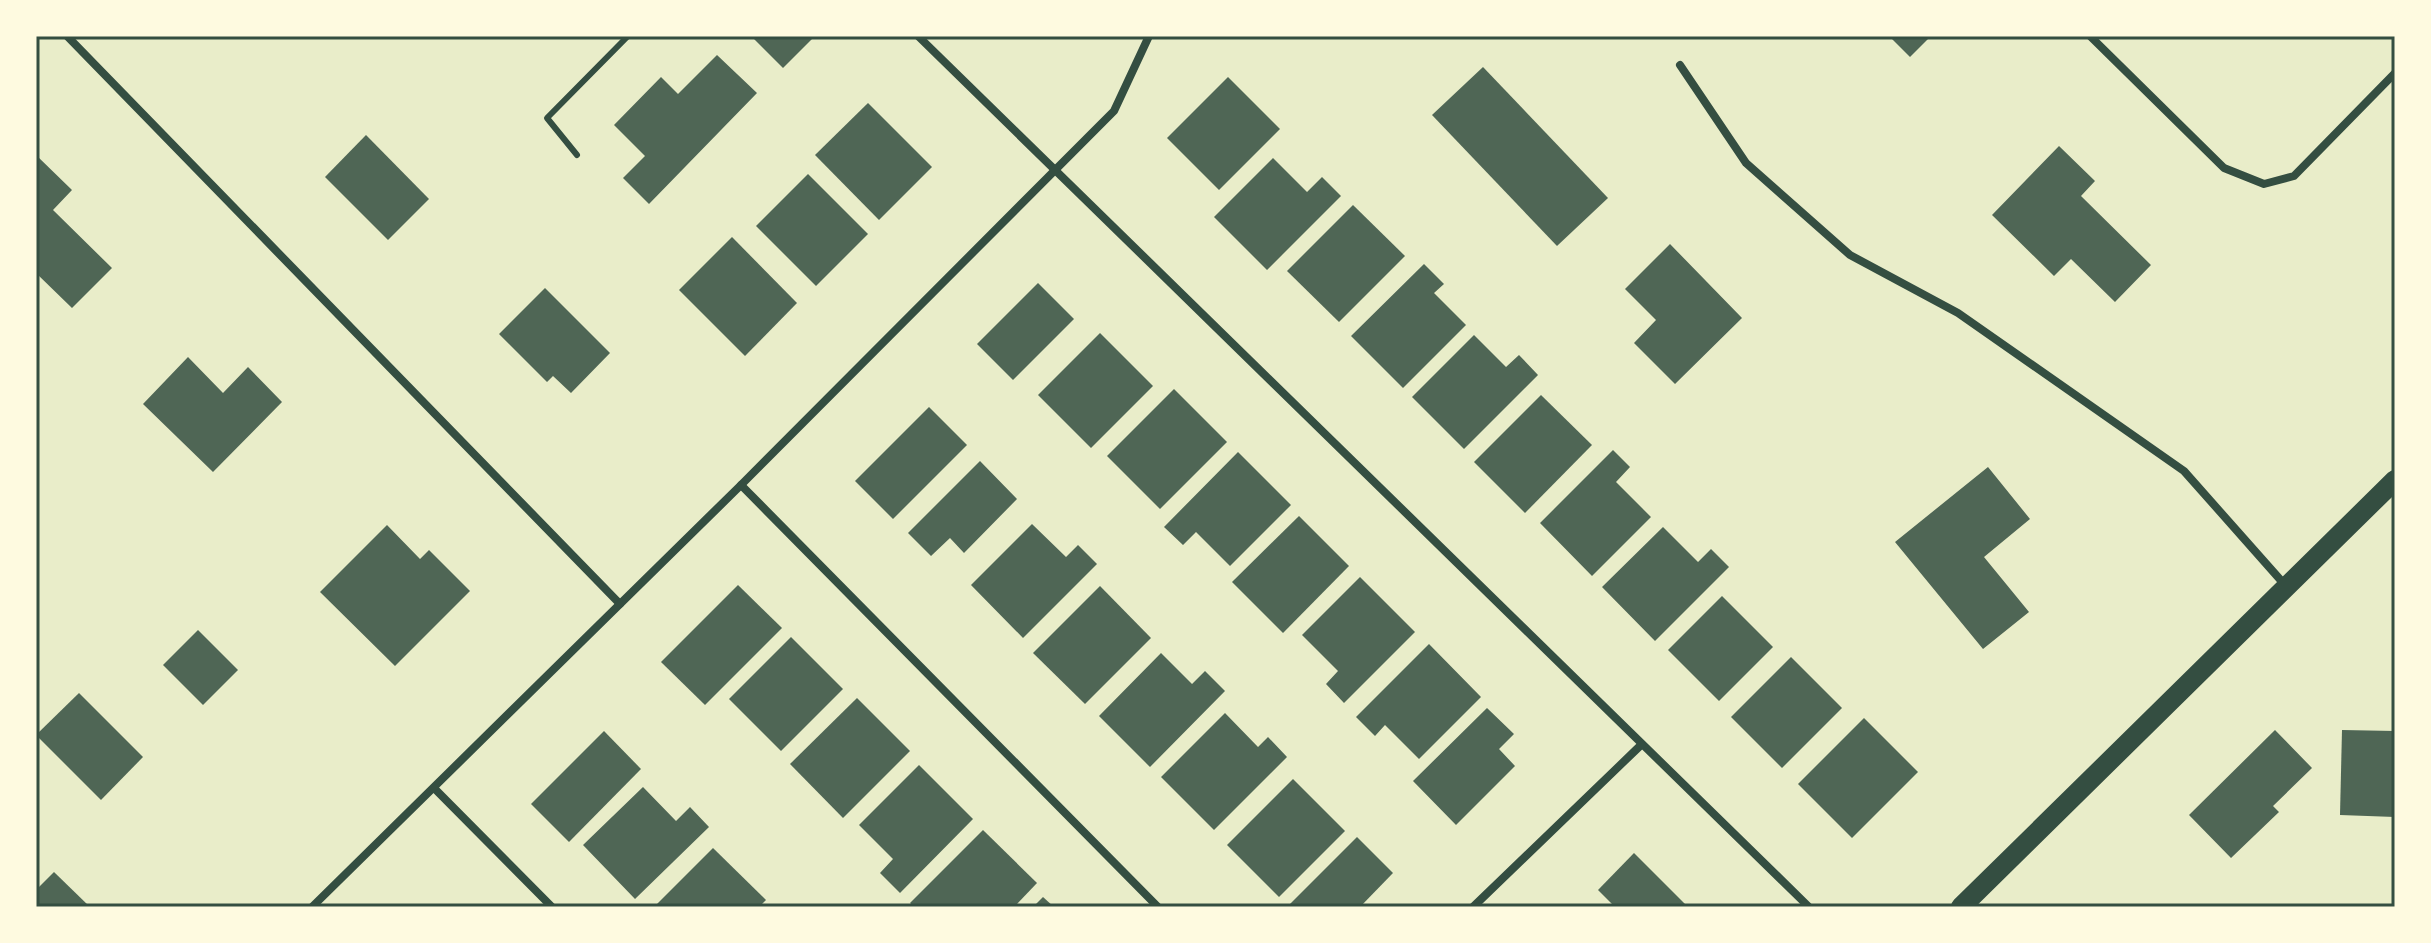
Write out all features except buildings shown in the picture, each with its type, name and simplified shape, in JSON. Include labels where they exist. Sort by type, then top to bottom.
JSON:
[{"type":"main road","points":[[1961,907],[2395,480]]},
{"type":"street","points":[[67,36],[620,604]]},
{"type":"street","points":[[918,36],[1809,907]]},
{"type":"street","points":[[312,907],[741,485],[1114,111],[1149,36]]},
{"type":"street","points":[[2090,36],[2224,168],[2264,184],[2294,176],[2395,73]]},
{"type":"street","points":[[1680,65],[1746,163],[1850,255],[1958,313],[2184,471],[2287,587]]},
{"type":"street","points":[[741,485],[1158,907]]},
{"type":"street","points":[[1473,907],[1641,745]]},
{"type":"street","points":[[434,788],[552,907]]},
{"type":"lane","points":[[577,155],[547,118],[628,36]]}]
